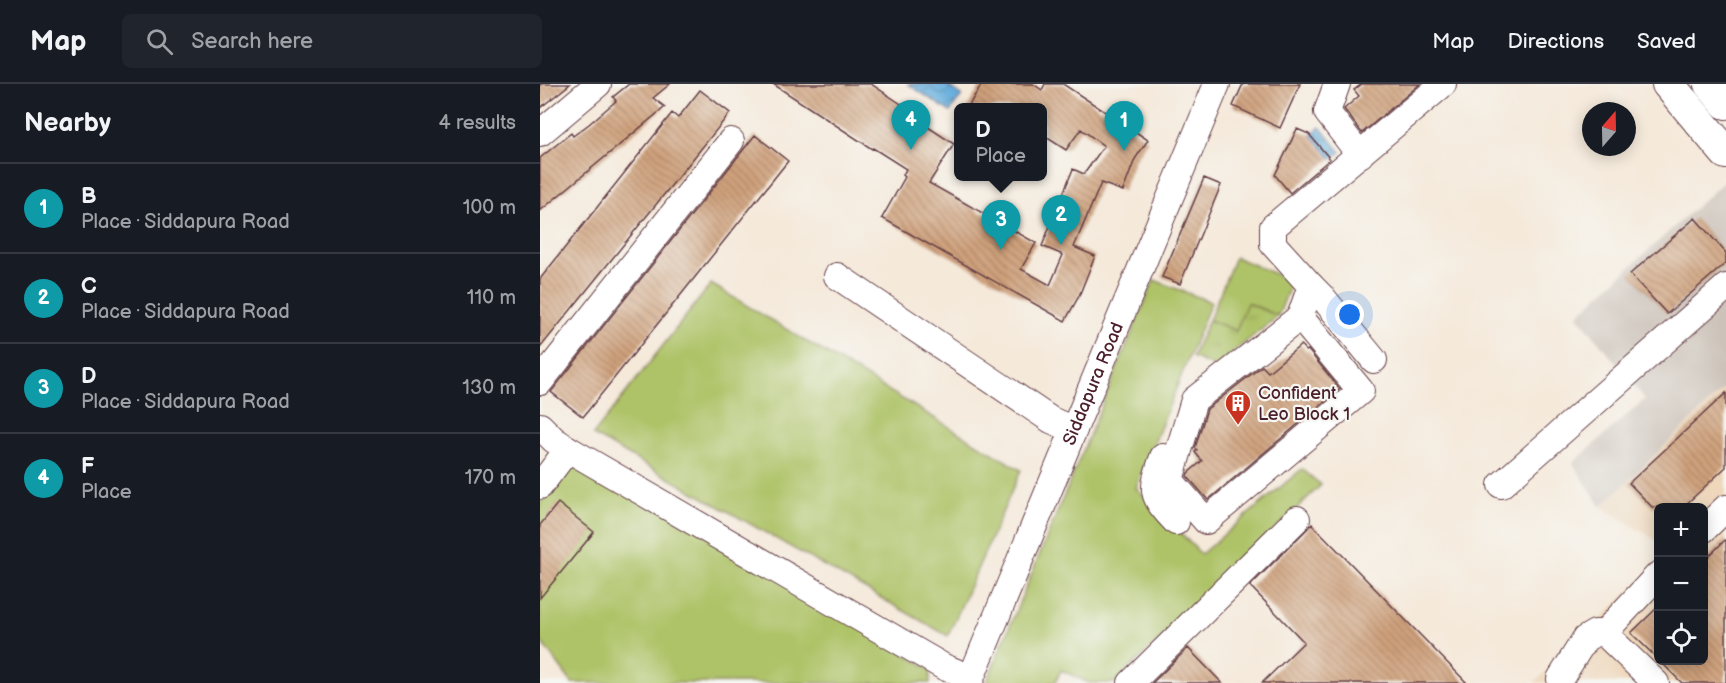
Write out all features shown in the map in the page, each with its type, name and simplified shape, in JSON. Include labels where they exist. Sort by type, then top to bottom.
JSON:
[{"type":"main road","points":[[1668,84],[1726,153]]},
{"type":"main road","points":[[1710,84],[1726,103]]},
{"type":"street","points":[[540,133],[598,84]]},
{"type":"street","name":"Siddapura Road","points":[[970,681],[1217,84]]},
{"type":"street","points":[[1337,84],[1327,112],[1360,155]]},
{"type":"street","points":[[1374,360],[1324,299],[1273,244],[1273,227],[1443,84]]},
{"type":"street","points":[[540,382],[731,141]]},
{"type":"street","points":[[837,276],[1051,420],[1074,430]]},
{"type":"street","points":[[1300,317],[1361,391],[1206,520],[1170,480],[1194,400],[1300,317],[1311,286]]},
{"type":"street","points":[[1501,485],[1726,287]]},
{"type":"street","points":[[540,426],[554,440],[568,449],[970,681]]},
{"type":"street","points":[[1176,522],[1163,509],[1155,496],[1154,482],[1164,454],[1183,436]]},
{"type":"street","points":[[540,486],[568,449]]},
{"type":"street","points":[[1708,525],[1726,508]]},
{"type":"street","points":[[1131,683],[1297,519]]},
{"type":"street","points":[[1604,633],[1654,580]]},
{"type":"street","points":[[1560,682],[1586,639],[1595,633],[1604,633],[1656,683]]},
{"type":"shaded area","points":[[1726,180],[1726,387],[1601,507],[1573,463],[1645,399],[1577,315]]},
{"type":"shaded area","points":[[1726,387],[1726,683],[1534,683],[1654,567],[1654,665],[1708,665],[1708,503],[1654,503],[1654,539],[1601,507]]},
{"type":"green space","points":[[1235,257],[1292,281],[1278,316],[1248,303],[1236,331],[1209,320]]},
{"type":"green space","points":[[1154,280],[1211,302],[1136,488],[1201,554],[1302,469],[1321,485],[1114,683],[1089,683],[1061,670],[1055,683],[986,683]]},
{"type":"green space","points":[[711,284],[1021,470],[948,636],[593,435]]},
{"type":"green space","points":[[1247,303],[1278,316],[1215,367],[1192,357],[1209,320],[1236,331]]},
{"type":"green space","points":[[576,456],[930,669],[930,683],[572,683],[540,640],[540,503]]},
{"type":"water","points":[[908,84],[945,84],[962,95],[954,103],[950,112]]},
{"type":"water","points":[[1320,127],[1341,152],[1332,159],[1311,134]]},
{"type":"building","points":[[540,84],[570,84],[540,108]]},
{"type":"building","points":[[629,84],[670,84],[653,98],[665,107],[540,211],[540,158],[571,133],[573,136],[589,124],[616,101],[613,97]]},
{"type":"building","points":[[773,84],[871,84],[901,104],[899,108],[954,144],[929,183],[1036,243],[1021,269],[1050,285],[1063,255],[1042,246],[1073,169],[1084,174],[1104,146],[1081,129],[1066,150],[1047,138],[1047,103],[970,103],[982,84],[1033,84],[1042,90],[1045,84],[1063,84],[1148,140],[1135,159],[1123,191],[1101,183],[1074,247],[1095,256],[1079,296],[1065,321],[882,218],[905,177],[903,175],[906,169]]},
{"type":"building","points":[[1243,84],[1300,84],[1280,128],[1233,106]]},
{"type":"building","points":[[1362,84],[1420,84],[1362,133],[1344,109],[1359,96],[1354,90]]},
{"type":"building","points":[[700,90],[730,113],[540,348],[540,279],[672,113],[678,118]]},
{"type":"building","points":[[1297,129],[1309,134],[1330,159],[1290,193],[1275,175]]},
{"type":"building","points":[[755,135],[788,161],[583,417],[551,392]]},
{"type":"building","points":[[1204,178],[1221,185],[1180,284],[1162,277]]},
{"type":"building","points":[[1695,218],[1726,253],[1726,263],[1667,314],[1630,274]]},
{"type":"building","name":"Confident Leo Block 1","points":[[1301,345],[1306,351],[1308,350],[1340,389],[1208,500],[1187,476],[1202,461],[1195,452],[1197,450],[1195,448],[1207,409],[1262,366],[1268,372]]},
{"type":"building","points":[[1726,393],[1726,467],[1687,503],[1654,503],[1652,507],[1629,483]]},
{"type":"building","points":[[558,503],[594,532],[540,598],[540,525]]},
{"type":"building","points":[[1312,524],[1467,683],[1262,683],[1304,642],[1250,586]]},
{"type":"building","points":[[1726,539],[1726,683],[1682,683],[1664,665],[1708,665],[1708,557]]},
{"type":"building","points":[[1654,611],[1654,655],[1631,633]]},
{"type":"building","points":[[1188,648],[1222,683],[1152,683]]},
{"type":"place","name":"F","points":[[911,150]]},
{"type":"place","name":"B","points":[[1124,151]]},
{"type":"place","name":"C","points":[[1061,245]]},
{"type":"place","name":"D","points":[[1001,250]]},
{"type":"place","name":"Confident Leo Block 1","points":[[1238,426]]}]
